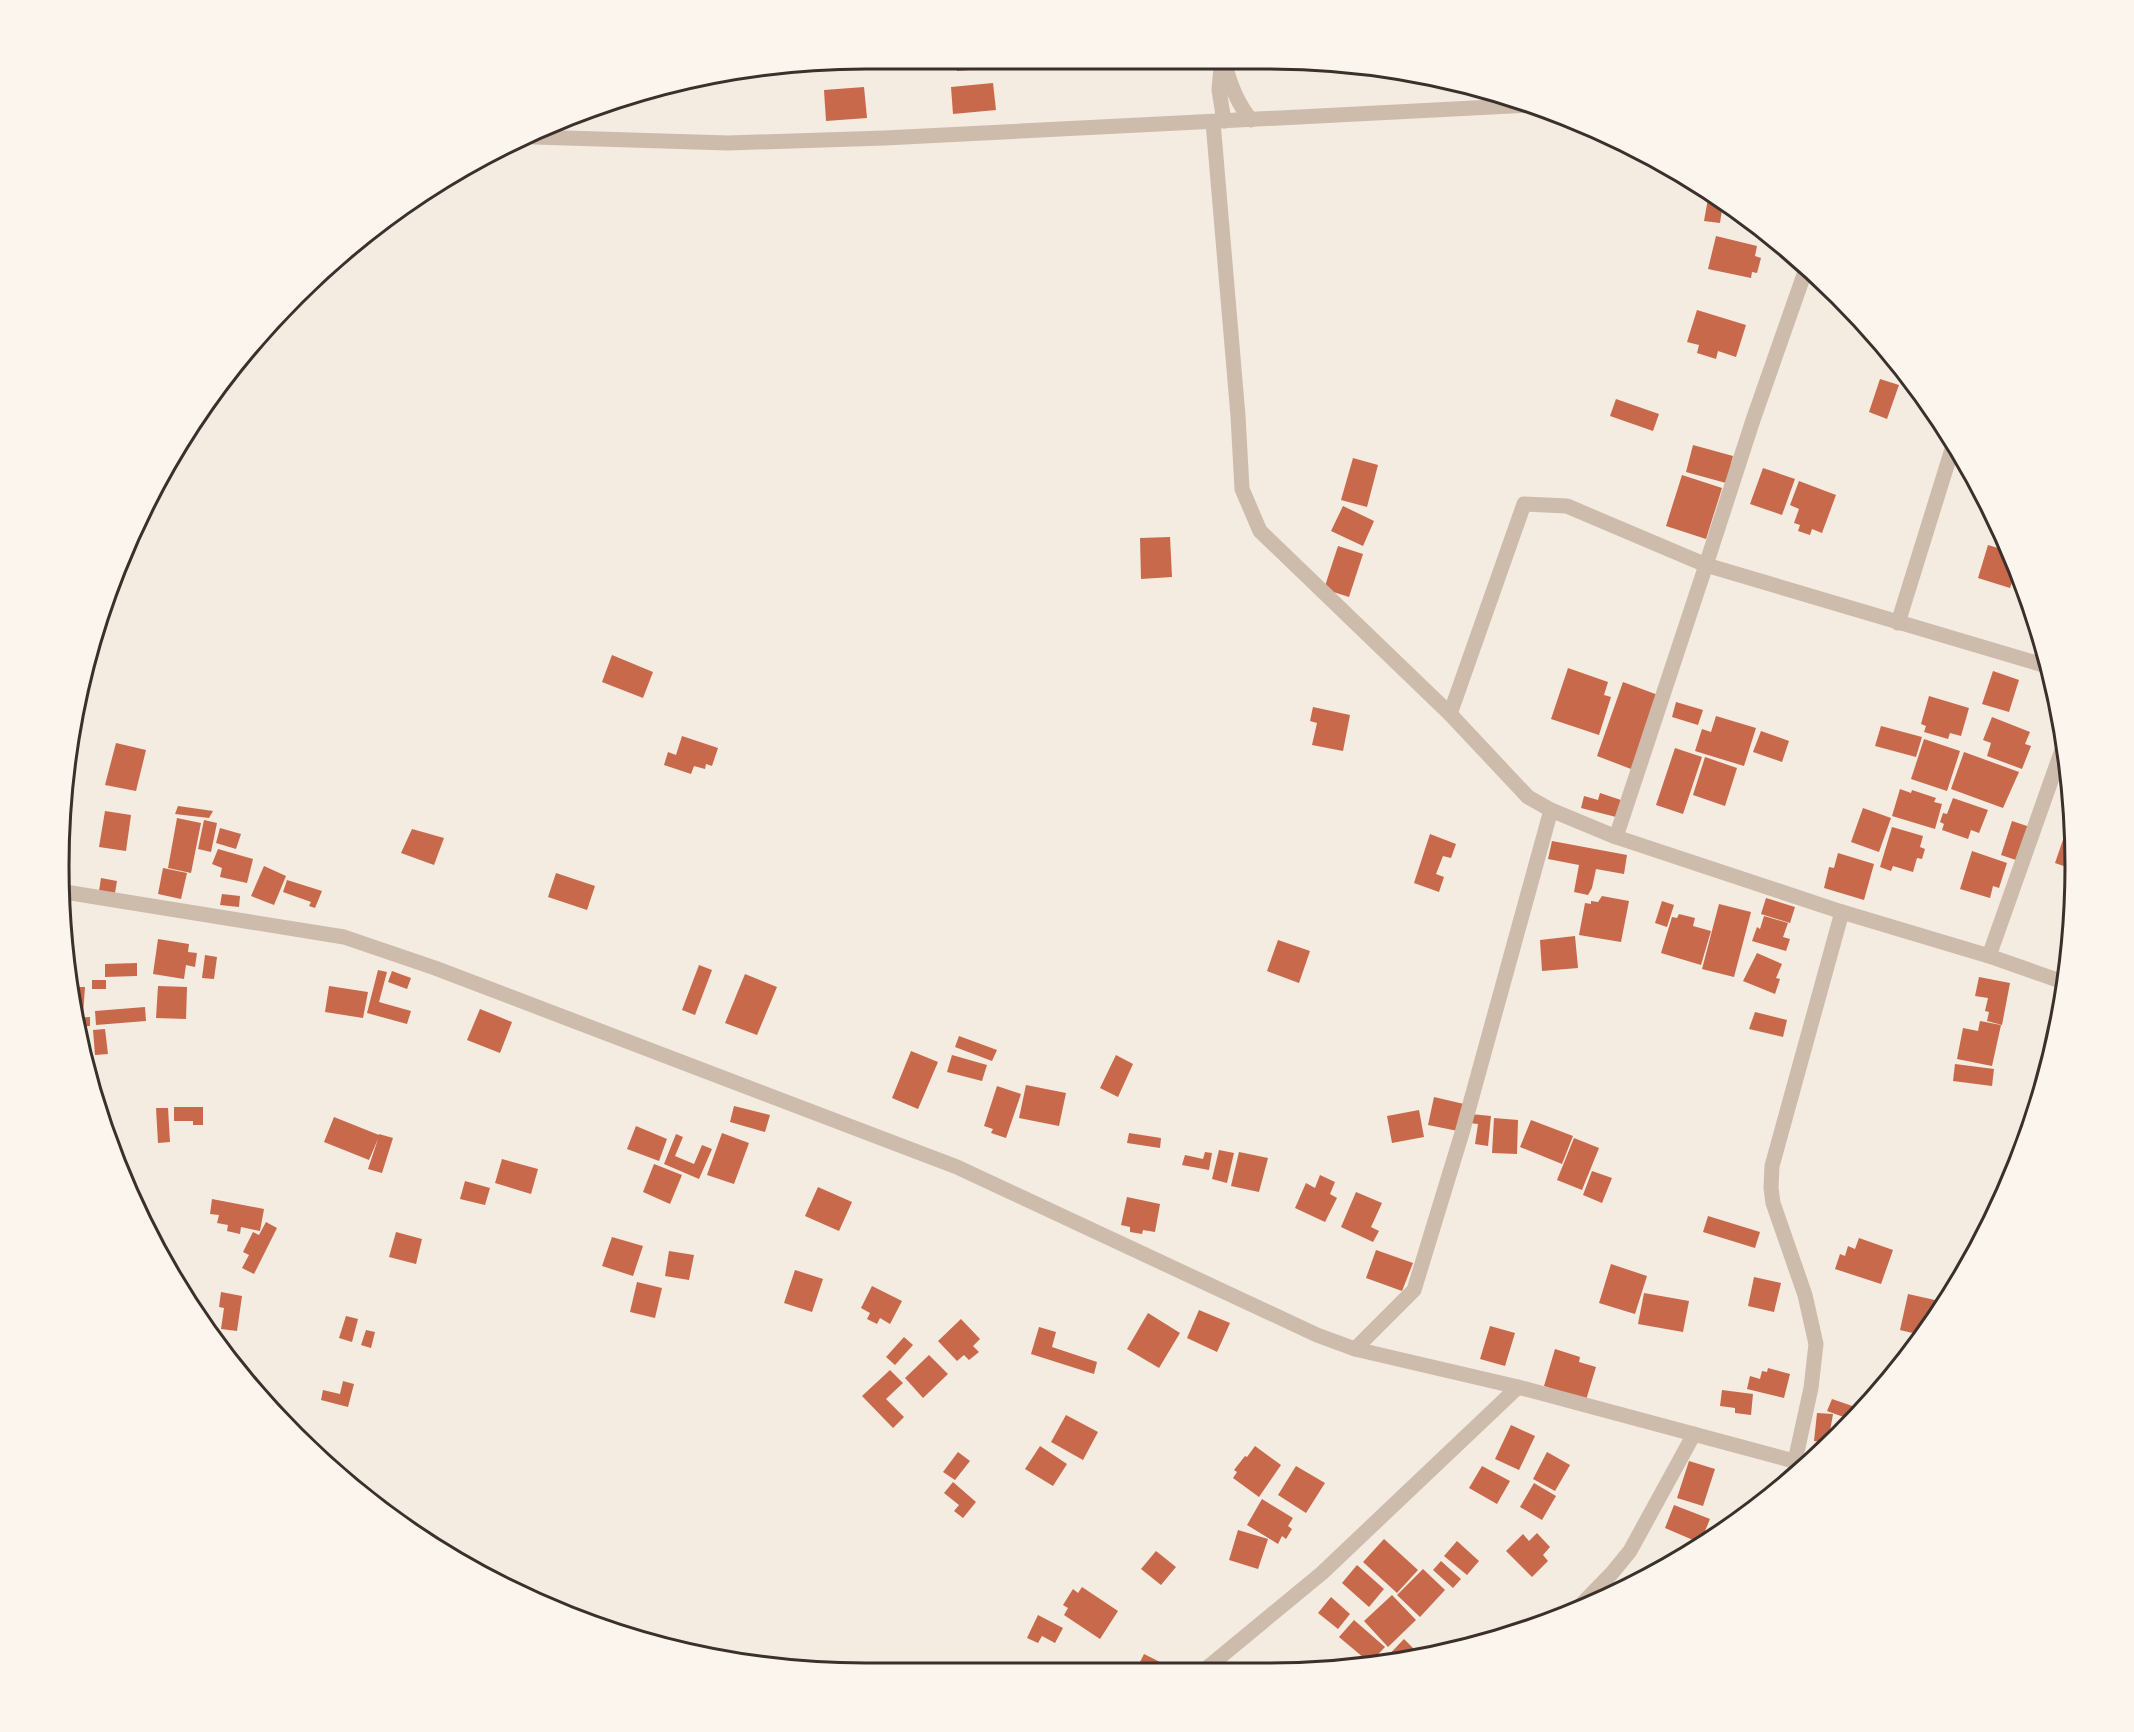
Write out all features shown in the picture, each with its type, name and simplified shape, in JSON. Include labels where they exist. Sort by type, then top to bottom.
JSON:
[{"type":"street","points":[[1221,69],[1218,121],[1242,489],[1260,531],[1450,714],[1528,797],[1551,810],[1616,837],[2056,980]]},
{"type":"street","points":[[1225,69],[1241,108],[1251,120]]},
{"type":"street","points":[[544,137],[728,143],[885,138],[1508,106]]},
{"type":"street","points":[[1616,837],[1753,420],[1803,276]]},
{"type":"street","points":[[1898,623],[1950,455]]},
{"type":"street","points":[[1450,714],[1524,504],[1567,506],[1706,565],[2039,664]]},
{"type":"street","points":[[1989,956],[2058,761]]},
{"type":"street","points":[[1355,1349],[1413,1290],[1462,1133],[1551,810]]},
{"type":"street","points":[[70,893],[344,937],[435,968],[957,1167],[1317,1335],[1355,1349],[1518,1387],[1797,1461]]},
{"type":"street","points":[[1801,1458],[1816,1344],[1805,1294],[1773,1203],[1771,1188],[1773,1166],[1842,912]]},
{"type":"street","points":[[1213,1663],[1322,1573],[1518,1387]]},
{"type":"street","points":[[1592,1594],[1630,1551],[1694,1434]]},
{"type":"building","points":[[957,69],[983,69],[957,71]]},
{"type":"building","points":[[993,83],[996,110],[953,114],[951,87]]},
{"type":"building","points":[[864,87],[867,118],[826,121],[824,90]]},
{"type":"building","points":[[1708,201],[1722,211],[1720,223],[1704,221]]},
{"type":"building","points":[[1716,236],[1757,246],[1755,256],[1761,258],[1757,273],[1752,272],[1751,278],[1708,269]]},
{"type":"building","points":[[1697,310],[1746,325],[1736,357],[1718,351],[1716,359],[1697,353],[1699,345],[1687,342]]},
{"type":"building","points":[[1880,379],[1899,385],[1887,419],[1869,412]]},
{"type":"building","points":[[1616,399],[1659,414],[1653,431],[1610,416]]},
{"type":"building","points":[[1693,445],[1733,456],[1726,483],[1686,472]]},
{"type":"building","points":[[1353,458],[1378,465],[1367,507],[1341,500]]},
{"type":"building","points":[[1763,468],[1795,479],[1782,515],[1750,504]]},
{"type":"building","points":[[1682,475],[1722,488],[1706,539],[1666,526]]},
{"type":"building","points":[[1799,481],[1836,495],[1822,533],[1812,529],[1810,535],[1798,531],[1800,525],[1794,523],[1799,509],[1790,505]]},
{"type":"building","points":[[1343,506],[1374,521],[1363,546],[1331,531]]},
{"type":"building","points":[[1170,537],[1172,577],[1141,579],[1140,538]]},
{"type":"building","points":[[1988,545],[1998,548],[2012,582],[2010,588],[1978,578]]},
{"type":"building","points":[[1338,546],[1363,554],[1349,597],[1324,589]]},
{"type":"building","points":[[612,655],[653,672],[643,698],[602,682]]},
{"type":"building","points":[[1568,668],[1608,682],[1604,695],[1611,697],[1599,735],[1551,719]]},
{"type":"building","points":[[1993,671],[2019,680],[2009,712],[1982,704]]},
{"type":"building","points":[[1623,682],[1658,695],[1631,769],[1597,756]]},
{"type":"building","points":[[1929,696],[1969,708],[1961,736],[1950,733],[1948,739],[1924,732],[1926,726],[1921,724]]},
{"type":"building","points":[[1676,702],[1703,710],[1698,725],[1672,717]]},
{"type":"building","points":[[1313,707],[1350,715],[1343,751],[1312,745],[1317,723],[1310,721]]},
{"type":"building","points":[[1716,716],[1756,728],[1744,766],[1695,751],[1702,729],[1711,732]]},
{"type":"building","points":[[1992,717],[2030,732],[2025,744],[2031,746],[2022,769],[1987,756],[1991,743],[1983,740]]},
{"type":"building","points":[[1881,726],[1922,737],[1916,757],[1875,746]]},
{"type":"building","points":[[1761,731],[1789,741],[1782,762],[1753,752]]},
{"type":"building","points":[[682,736],[718,748],[712,766],[706,764],[705,769],[694,766],[691,774],[664,765],[668,752],[676,755]]},
{"type":"building","points":[[1924,739],[1960,751],[1947,791],[1911,779]]},
{"type":"building","points":[[116,743],[146,750],[136,791],[105,785]]},
{"type":"building","points":[[1675,748],[1702,757],[1683,814],[1656,805]]},
{"type":"building","points":[[1964,752],[2019,772],[2003,808],[1951,789]]},
{"type":"building","points":[[1705,757],[1737,768],[1725,806],[1693,795]]},
{"type":"building","points":[[1900,789],[1911,793],[1912,790],[1936,798],[1934,802],[1942,804],[1935,829],[1892,816]]},
{"type":"building","points":[[1600,793],[1621,800],[1616,817],[1581,808],[1584,796],[1598,800]]},
{"type":"building","points":[[1953,798],[1988,810],[1979,833],[1971,830],[1968,839],[1942,830],[1944,824],[1940,822],[1943,813],[1947,814]]},
{"type":"building","points":[[178,806],[213,811],[209,818],[175,814]]},
{"type":"building","points":[[1863,808],[1891,818],[1879,852],[1851,842]]},
{"type":"building","points":[[105,811],[131,815],[126,851],[99,847]]},
{"type":"building","points":[[177,818],[201,823],[191,873],[168,868]]},
{"type":"building","points":[[204,820],[217,823],[211,852],[198,849]]},
{"type":"building","points":[[2012,821],[2030,827],[2019,861],[2001,855]]},
{"type":"building","points":[[1892,827],[1923,836],[1920,847],[1925,849],[1922,859],[1917,858],[1913,872],[1893,866],[1891,871],[1880,867]]},
{"type":"building","points":[[220,828],[241,834],[236,849],[216,843]]},
{"type":"building","points":[[412,829],[444,838],[434,865],[401,853]]},
{"type":"building","points":[[1430,834],[1456,844],[1451,858],[1443,856],[1436,874],[1444,877],[1439,892],[1414,883]]},
{"type":"building","points":[[2064,837],[2065,867],[2055,863]]},
{"type":"building","points":[[1552,841],[1627,855],[1624,874],[1596,869],[1588,895],[1574,892],[1579,865],[1548,859]]},
{"type":"building","points":[[218,849],[253,859],[247,883],[220,877],[222,868],[212,864]]},
{"type":"building","points":[[1972,851],[2007,863],[1999,888],[1993,886],[1990,898],[1960,889]]},
{"type":"building","points":[[1838,853],[1874,864],[1864,900],[1824,888],[1829,867],[1834,868]]},
{"type":"building","points":[[264,866],[286,876],[274,905],[251,896]]},
{"type":"building","points":[[163,868],[187,873],[181,899],[158,894]]},
{"type":"building","points":[[556,873],[595,886],[587,910],[548,897]]},
{"type":"building","points":[[101,878],[117,881],[115,893],[99,891]]},
{"type":"building","points":[[287,880],[322,891],[315,908],[309,906],[311,902],[283,892]]},
{"type":"building","points":[[222,894],[240,896],[239,907],[220,905]]},
{"type":"building","points":[[1602,896],[1629,901],[1621,942],[1579,935],[1585,903],[1598,902]]},
{"type":"building","points":[[1766,898],[1795,907],[1790,923],[1761,914]]},
{"type":"building","points":[[1662,901],[1674,905],[1667,927],[1655,923]]},
{"type":"building","points":[[1719,904],[1751,912],[1734,977],[1702,969]]},
{"type":"building","points":[[1679,914],[1695,918],[1693,926],[1711,931],[1701,965],[1661,953],[1672,917],[1677,918]]},
{"type":"building","points":[[1764,916],[1788,923],[1783,937],[1790,939],[1786,951],[1752,941],[1757,927],[1760,929]]},
{"type":"building","points":[[1575,936],[1578,968],[1542,971],[1540,940]]},
{"type":"building","points":[[158,939],[189,944],[188,952],[197,953],[195,967],[186,965],[184,979],[153,974]]},
{"type":"building","points":[[1278,940],[1310,951],[1299,983],[1267,971]]},
{"type":"building","points":[[1757,953],[1782,964],[1776,978],[1780,979],[1775,994],[1743,981]]},
{"type":"building","points":[[205,955],[217,957],[214,979],[202,978]]},
{"type":"building","points":[[137,963],[137,976],[105,977],[105,964]]},
{"type":"building","points":[[699,965],[712,970],[695,1015],[682,1010]]},
{"type":"building","points":[[378,970],[387,972],[379,1002],[411,1011],[407,1024],[367,1013]]},
{"type":"building","points":[[392,971],[411,978],[407,989],[388,982]]},
{"type":"building","points":[[745,974],[777,987],[757,1035],[725,1023]]},
{"type":"building","points":[[1979,977],[2010,983],[2002,1025],[1987,1021],[1989,1012],[1985,1011],[1988,998],[1975,996]]},
{"type":"building","points":[[92,980],[106,980],[106,989],[92,989]]},
{"type":"building","points":[[158,986],[187,987],[186,1019],[156,1018]]},
{"type":"building","points":[[329,986],[368,992],[363,1018],[325,1012]]},
{"type":"building","points":[[79,987],[85,987],[83,1015]]},
{"type":"building","points":[[145,1007],[146,1021],[96,1025],[95,1011]]},
{"type":"building","points":[[480,1009],[512,1022],[500,1053],[467,1040]]},
{"type":"building","points":[[1755,1012],[1787,1020],[1783,1037],[1749,1029]]},
{"type":"building","points":[[83,1017],[90,1017],[90,1026],[85,1026]]},
{"type":"building","points":[[1980,1021],[2001,1025],[1992,1066],[1957,1059],[1963,1028],[1978,1031]]},
{"type":"building","points":[[105,1029],[108,1054],[95,1055],[93,1030]]},
{"type":"building","points":[[959,1036],[997,1050],[992,1061],[955,1047]]},
{"type":"building","points":[[911,1051],[938,1062],[918,1109],[892,1098]]},
{"type":"building","points":[[952,1055],[987,1065],[982,1081],[947,1072]]},
{"type":"building","points":[[1116,1055],[1133,1064],[1118,1097],[1100,1088]]},
{"type":"building","points":[[1955,1064],[1994,1069],[1992,1086],[1953,1081]]},
{"type":"building","points":[[1026,1085],[1066,1093],[1059,1126],[1019,1118]]},
{"type":"building","points":[[997,1086],[1021,1094],[1006,1138],[991,1133],[993,1129],[984,1126]]},
{"type":"building","points":[[1434,1097],[1464,1104],[1458,1131],[1428,1125]]},
{"type":"building","points":[[734,1106],[770,1115],[765,1132],[730,1122]]},
{"type":"building","points":[[174,1107],[203,1107],[203,1125],[193,1125],[193,1121],[174,1121]]},
{"type":"building","points":[[156,1108],[168,1108],[170,1142],[158,1143]]},
{"type":"building","points":[[1419,1110],[1424,1137],[1392,1143],[1387,1116]]},
{"type":"building","points":[[1470,1114],[1491,1116],[1488,1146],[1475,1144],[1478,1124],[1469,1123]]},
{"type":"building","points":[[334,1117],[379,1135],[393,1138],[382,1173],[368,1169],[378,1139],[369,1160],[324,1142]]},
{"type":"building","points":[[1494,1118],[1518,1120],[1517,1154],[1492,1153]]},
{"type":"building","points":[[1531,1120],[1573,1136],[1562,1164],[1520,1147]]},
{"type":"building","points":[[636,1126],[667,1139],[659,1161],[627,1149]]},
{"type":"building","points":[[722,1133],[749,1143],[734,1184],[707,1175]]},
{"type":"building","points":[[1129,1133],[1161,1138],[1160,1148],[1127,1143]]},
{"type":"building","points":[[676,1134],[683,1137],[675,1156],[694,1164],[702,1145],[712,1149],[699,1179],[664,1164]]},
{"type":"building","points":[[1574,1138],[1599,1148],[1582,1190],[1557,1180]]},
{"type":"building","points":[[1219,1150],[1234,1153],[1227,1183],[1212,1179]]},
{"type":"building","points":[[1205,1152],[1212,1153],[1209,1170],[1182,1165],[1185,1155],[1203,1159]]},
{"type":"building","points":[[1239,1152],[1268,1158],[1259,1192],[1231,1186]]},
{"type":"building","points":[[502,1159],[538,1169],[531,1194],[495,1183]]},
{"type":"building","points":[[654,1164],[682,1175],[670,1204],[643,1192]]},
{"type":"building","points":[[1592,1171],[1612,1178],[1602,1203],[1583,1195]]},
{"type":"building","points":[[1320,1175],[1335,1182],[1330,1194],[1337,1198],[1325,1222],[1295,1208],[1306,1183],[1315,1188]]},
{"type":"building","points":[[465,1181],[490,1188],[485,1205],[460,1199]]},
{"type":"building","points":[[818,1187],[852,1202],[839,1231],[805,1216]]},
{"type":"building","points":[[1356,1192],[1382,1203],[1371,1227],[1379,1231],[1373,1242],[1341,1227]]},
{"type":"building","points":[[1127,1197],[1160,1204],[1155,1232],[1143,1230],[1142,1234],[1130,1232],[1130,1227],[1121,1225]]},
{"type":"building","points":[[212,1199],[264,1209],[260,1231],[241,1227],[240,1234],[227,1231],[228,1225],[217,1223],[219,1215],[210,1214]]},
{"type":"building","points":[[1708,1216],[1760,1232],[1755,1248],[1703,1232]]},
{"type":"building","points":[[266,1222],[277,1228],[254,1274],[242,1268],[249,1255],[243,1252],[253,1232],[259,1235]]},
{"type":"building","points":[[396,1232],[422,1239],[416,1264],[389,1257]]},
{"type":"building","points":[[612,1237],[643,1246],[633,1276],[602,1266]]},
{"type":"building","points":[[1859,1238],[1893,1250],[1881,1284],[1835,1269],[1840,1254],[1845,1256],[1848,1246],[1855,1249]]},
{"type":"building","points":[[1376,1250],[1413,1263],[1402,1291],[1366,1278]]},
{"type":"building","points":[[669,1251],[694,1255],[689,1280],[665,1276]]},
{"type":"building","points":[[1611,1264],[1647,1276],[1635,1314],[1599,1303]]},
{"type":"building","points":[[795,1270],[823,1279],[812,1312],[784,1303]]},
{"type":"building","points":[[1754,1277],[1781,1283],[1774,1312],[1748,1306]]},
{"type":"building","points":[[637,1282],[662,1288],[655,1318],[630,1312]]},
{"type":"building","points":[[872,1286],[902,1301],[890,1324],[880,1318],[877,1324],[867,1319],[870,1313],[861,1308]]},
{"type":"building","points":[[221,1292],[242,1296],[237,1331],[221,1329],[224,1308],[219,1307]]},
{"type":"building","points":[[1644,1293],[1689,1301],[1683,1332],[1638,1324]]},
{"type":"building","points":[[1908,1294],[1936,1300],[1913,1333],[1900,1330]]},
{"type":"building","points":[[1199,1310],[1230,1323],[1217,1352],[1187,1338]]},
{"type":"building","points":[[1148,1313],[1180,1333],[1159,1368],[1127,1349]]},
{"type":"building","points":[[346,1316],[358,1319],[352,1342],[339,1338]]},
{"type":"building","points":[[961,1319],[980,1339],[973,1346],[979,1352],[969,1360],[964,1355],[957,1361],[938,1341]]},
{"type":"building","points":[[1490,1326],[1515,1333],[1505,1366],[1480,1359]]},
{"type":"building","points":[[1039,1327],[1056,1332],[1052,1347],[1097,1362],[1094,1374],[1031,1354]]},
{"type":"building","points":[[366,1330],[375,1332],[371,1348],[361,1345]]},
{"type":"building","points":[[904,1337],[913,1345],[895,1365],[886,1357]]},
{"type":"building","points":[[1555,1349],[1580,1357],[1579,1362],[1596,1367],[1586,1400],[1544,1386]]},
{"type":"building","points":[[929,1355],[948,1374],[923,1398],[905,1378]]},
{"type":"building","points":[[1768,1368],[1790,1374],[1784,1398],[1747,1389],[1750,1376],[1760,1379],[1762,1371],[1767,1372]]},
{"type":"building","points":[[890,1370],[903,1383],[886,1399],[904,1417],[893,1428],[862,1396]]},
{"type":"building","points":[[343,1381],[354,1384],[348,1407],[321,1400],[323,1390],[340,1394]]},
{"type":"building","points":[[1722,1390],[1753,1394],[1751,1415],[1735,1413],[1735,1408],[1720,1406]]},
{"type":"building","points":[[1832,1399],[1853,1406],[1844,1417],[1827,1411]]},
{"type":"building","points":[[1817,1413],[1833,1414],[1830,1432],[1819,1442],[1814,1441]]},
{"type":"building","points":[[1066,1415],[1098,1432],[1083,1460],[1051,1442]]},
{"type":"building","points":[[1511,1425],[1535,1436],[1519,1470],[1495,1459]]},
{"type":"building","points":[[1040,1446],[1067,1464],[1053,1486],[1025,1469]]},
{"type":"building","points":[[1255,1446],[1281,1465],[1259,1497],[1233,1478],[1237,1472],[1234,1470]]},
{"type":"building","points":[[958,1452],[970,1461],[955,1480],[943,1472]]},
{"type":"building","points":[[1547,1452],[1570,1465],[1555,1491],[1533,1479]]},
{"type":"building","points":[[1689,1461],[1715,1469],[1703,1506],[1677,1498]]},
{"type":"building","points":[[1296,1466],[1325,1483],[1306,1513],[1278,1495]]},
{"type":"building","points":[[1482,1466],[1510,1481],[1497,1504],[1469,1488]]},
{"type":"building","points":[[953,1482],[976,1502],[963,1518],[954,1511],[959,1505],[944,1493]]},
{"type":"building","points":[[1534,1483],[1556,1496],[1542,1520],[1520,1507]]},
{"type":"building","points":[[1262,1499],[1293,1518],[1288,1526],[1292,1529],[1286,1539],[1282,1536],[1278,1544],[1247,1525]]},
{"type":"building","points":[[1674,1505],[1710,1519],[1704,1533],[1693,1540],[1665,1528]]},
{"type":"building","points":[[1238,1530],[1268,1539],[1258,1569],[1229,1560]]},
{"type":"building","points":[[1537,1533],[1550,1547],[1543,1555],[1548,1561],[1532,1577],[1506,1551],[1523,1534],[1529,1541]]},
{"type":"building","points":[[1384,1539],[1418,1570],[1397,1593],[1363,1562]]},
{"type":"building","points":[[1457,1541],[1479,1561],[1467,1575],[1444,1556]]},
{"type":"building","points":[[1156,1551],[1176,1567],[1161,1585],[1141,1569]]},
{"type":"building","points":[[1441,1561],[1461,1579],[1453,1588],[1433,1570]]},
{"type":"building","points":[[1357,1565],[1384,1589],[1369,1607],[1342,1583]]},
{"type":"building","points":[[1423,1569],[1445,1590],[1420,1617],[1397,1595]]},
{"type":"building","points":[[1082,1587],[1118,1611],[1100,1639],[1064,1615],[1068,1608],[1063,1605],[1073,1589],[1078,1593]]},
{"type":"building","points":[[1392,1595],[1416,1620],[1388,1647],[1364,1621]]},
{"type":"building","points":[[1331,1597],[1350,1614],[1338,1629],[1318,1613]]},
{"type":"building","points":[[1038,1615],[1063,1628],[1055,1643],[1042,1636],[1038,1643],[1027,1638]]},
{"type":"building","points":[[1354,1620],[1385,1647],[1377,1655],[1363,1657],[1339,1637]]},
{"type":"building","points":[[1404,1639],[1414,1649],[1391,1653]]},
{"type":"building","points":[[1144,1654],[1162,1663],[1140,1663]]}]
